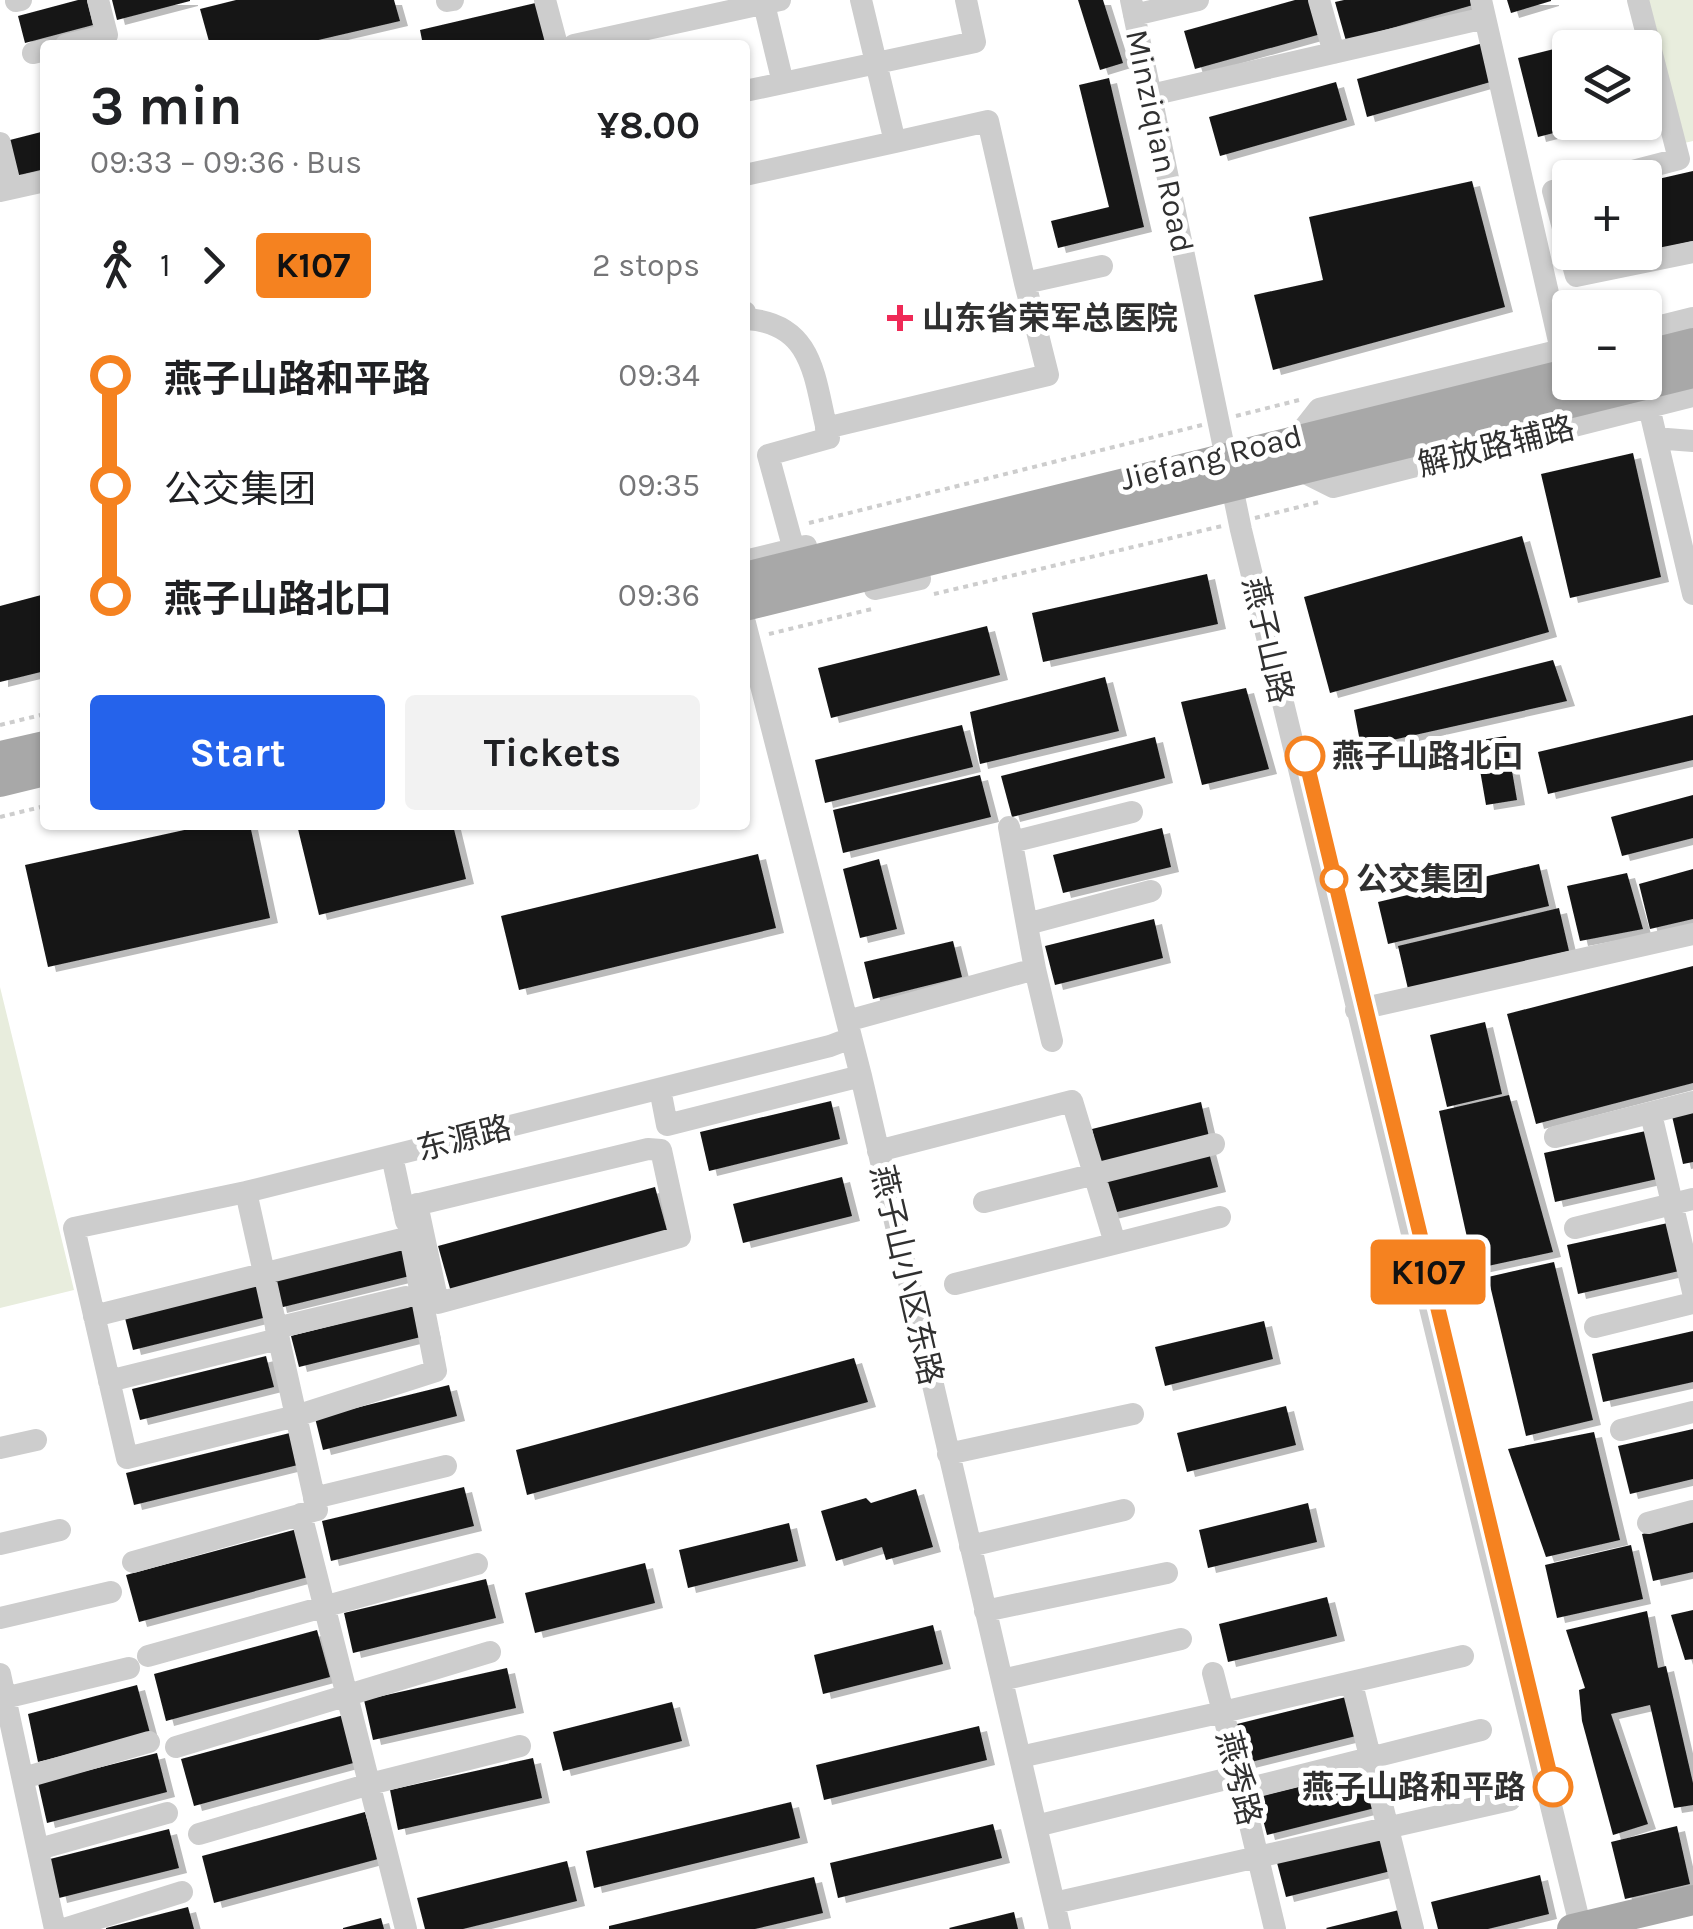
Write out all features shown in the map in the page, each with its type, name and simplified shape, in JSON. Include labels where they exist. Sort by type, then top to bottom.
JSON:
[{"type":"main road","points":[[1662,351],[1693,343]]},
{"type":"main road","name":"Jiefang Road","points":[[750,576],[926,547],[1234,477],[1552,362]]},
{"type":"main road","name":"Jiefang Road","points":[[1297,456],[1693,373]]},
{"type":"main road","name":"Jiefang Road","points":[[750,604],[926,547]]},
{"type":"main road","points":[[0,756],[40,747]]},
{"type":"main road","points":[[0,782],[40,772]]},
{"type":"main road","points":[[1582,1928],[1693,1900]]},
{"type":"street","points":[[90,40],[107,36],[98,0]]},
{"type":"street","points":[[545,0],[556,40]]},
{"type":"street","points":[[666,0],[670,31]]},
{"type":"street","points":[[861,0],[895,142]]},
{"type":"street","points":[[750,90],[975,42],[966,0]]},
{"type":"street","points":[[1132,7],[1198,0]]},
{"type":"street","points":[[1319,0],[1334,53]]},
{"type":"street","points":[[1638,0],[1680,159],[1662,164]]},
{"type":"street","points":[[608,40],[670,31],[771,2],[783,83]]},
{"type":"street","name":"Minziqian Road","points":[[1132,7],[1234,477]]},
{"type":"street","points":[[1151,94],[1334,53],[1483,9],[1552,295]]},
{"type":"street","points":[[750,174],[988,120],[1048,374],[826,428]]},
{"type":"street","points":[[0,142],[6,190],[40,183]]},
{"type":"street","points":[[1662,259],[1690,253]]},
{"type":"street","points":[[1025,283],[1102,266]]},
{"type":"street","points":[[1574,270],[1576,276],[1606,270]]},
{"type":"street","points":[[1662,326],[1693,318]]},
{"type":"street","points":[[750,320],[766,321],[786,330],[805,347],[829,438],[768,455],[794,550]]},
{"type":"street","name":"解放路辅路","points":[[1297,456],[1333,487],[1693,396]]},
{"type":"street","points":[[1649,407],[1693,535]]},
{"type":"street","points":[[1662,439],[1693,441]]},
{"type":"street","points":[[1662,439],[1693,594]]},
{"type":"street","name":"燕子山路","points":[[1234,477],[1582,1928]]},
{"type":"street","points":[[750,561],[794,550],[926,547]]},
{"type":"street","points":[[750,620],[926,547]]},
{"type":"street","name":"燕子山小区东路","points":[[750,642],[861,1076],[1060,1929]]},
{"type":"street","points":[[0,743],[40,733]]},
{"type":"street","points":[[0,797],[40,787]]},
{"type":"street","points":[[1052,1041],[1010,834],[1132,812]]},
{"type":"street","points":[[1027,924],[1151,892]]},
{"type":"street","points":[[1360,1010],[1693,937]]},
{"type":"street","name":"东源路","points":[[94,1316],[74,1228],[246,1192],[830,1046],[849,1030],[1035,969]]},
{"type":"street","points":[[660,1089],[667,1124],[861,1076]]},
{"type":"street","points":[[878,1152],[1072,1101],[1114,1243]]},
{"type":"street","points":[[1554,1137],[1693,1102]]},
{"type":"street","points":[[1651,1114],[1683,1201],[1693,1292]]},
{"type":"street","points":[[984,1202],[1214,1144]]},
{"type":"street","points":[[392,1156],[438,1302],[680,1237],[661,1150],[648,1149],[410,1206]]},
{"type":"street","points":[[246,1192],[296,1416],[325,1607],[406,1929]]},
{"type":"street","points":[[1574,1228],[1683,1201]]},
{"type":"street","points":[[410,1206],[410,1237],[436,1371],[296,1416],[127,1458],[94,1316],[410,1237]]},
{"type":"street","points":[[955,1284],[1220,1217]]},
{"type":"street","points":[[109,1381],[406,1297]]},
{"type":"street","points":[[1595,1327],[1693,1303]]},
{"type":"street","points":[[1621,1430],[1693,1412]]},
{"type":"street","points":[[948,1454],[1133,1414]]},
{"type":"street","points":[[0,1448],[36,1440]]},
{"type":"street","points":[[133,1562],[446,1466]]},
{"type":"street","points":[[970,1546],[1124,1510]]},
{"type":"street","points":[[1648,1523],[1693,1510]]},
{"type":"street","points":[[0,1544],[60,1530]]},
{"type":"street","points":[[3,1698],[477,1564]]},
{"type":"street","points":[[984,1611],[1167,1573]]},
{"type":"street","points":[[0,1618],[111,1592]]},
{"type":"street","points":[[1002,1680],[1180,1639]]},
{"type":"street","points":[[176,1747],[490,1652]]},
{"type":"street","points":[[1212,1673],[1222,1712],[1463,1656]]},
{"type":"street","points":[[0,1674],[55,1929]]},
{"type":"street","points":[[1352,1684],[1413,1929]]},
{"type":"street","name":"燕秀路","points":[[1020,1757],[1222,1712],[1275,1929]]},
{"type":"street","points":[[1036,1826],[1371,1759],[1481,1730]]},
{"type":"street","points":[[23,1778],[149,1742]]},
{"type":"street","points":[[199,1834],[370,1784],[520,1746]]},
{"type":"street","points":[[1054,1903],[1510,1800]]},
{"type":"street","points":[[38,1849],[167,1814]]},
{"type":"street","points":[[64,1929],[182,1892]]},
{"type":"path","points":[[802,524],[1309,398]]},
{"type":"path","points":[[0,725],[40,715]]},
{"type":"path","points":[[0,817],[40,807]]},
{"type":"green space","points":[[1644,0],[1693,0],[1693,141],[1680,144],[1662,72],[1662,30],[1652,30]]},
{"type":"green space","points":[[0,987],[74,1290],[0,1308]]},
{"type":"building","points":[[87,0],[93,25],[25,43],[18,16]]},
{"type":"building","points":[[112,0],[190,0],[190,1],[117,20]]},
{"type":"building","points":[[236,0],[394,0],[400,21],[318,40],[209,40],[200,9]]},
{"type":"building","points":[[1078,0],[1103,0],[1123,63],[1100,70]]},
{"type":"building","points":[[1295,0],[1312,0],[1321,34],[1195,69],[1184,31]]},
{"type":"building","points":[[1471,0],[1473,5],[1346,41],[1335,2]]},
{"type":"building","points":[[1507,0],[1551,0],[1551,1],[1511,13]]},
{"type":"building","points":[[544,1],[553,38],[422,40],[420,30]]},
{"type":"building","points":[[1483,43],[1494,81],[1367,117],[1357,79]]},
{"type":"building","points":[[1552,50],[1552,133],[1538,137],[1518,58]]},
{"type":"building","points":[[1109,78],[1144,227],[1058,248],[1051,221],[1109,207],[1079,85]]},
{"type":"building","points":[[1336,82],[1347,120],[1220,156],[1209,117]]},
{"type":"building","points":[[40,132],[40,170],[15,176],[6,141]]},
{"type":"building","points":[[1693,171],[1693,241],[1662,248],[1662,178]]},
{"type":"building","points":[[1472,181],[1505,307],[1273,370],[1254,295],[1323,280],[1309,217]]},
{"type":"building","points":[[1633,453],[1661,577],[1570,598],[1541,474]]},
{"type":"building","points":[[1522,536],[1549,632],[1330,693],[1304,597]]},
{"type":"building","points":[[1207,574],[1218,624],[1043,662],[1032,613]]},
{"type":"building","points":[[40,595],[40,672],[0,682],[0,606]]},
{"type":"building","points":[[987,626],[1000,675],[831,718],[818,668]]},
{"type":"building","points":[[1553,660],[1567,701],[1361,747],[1354,710]]},
{"type":"building","points":[[1105,677],[1119,731],[980,764],[970,712]]},
{"type":"building","points":[[1246,688],[1269,769],[1202,785],[1181,702]]},
{"type":"building","points":[[1693,715],[1693,760],[1548,794],[1538,752]]},
{"type":"building","points":[[962,725],[973,767],[825,803],[815,760]]},
{"type":"building","points":[[1506,736],[1517,800],[1486,805],[1475,741]]},
{"type":"building","points":[[1155,737],[1165,778],[1012,817],[1001,776]]},
{"type":"building","points":[[980,775],[991,817],[843,853],[833,810]]},
{"type":"building","points":[[1693,795],[1693,838],[1622,856],[1611,817]]},
{"type":"building","points":[[1162,828],[1171,867],[1063,893],[1053,855]]},
{"type":"building","points":[[184,830],[251,830],[270,918],[48,967],[25,865]]},
{"type":"building","points":[[298,830],[454,830],[466,879],[319,915]]},
{"type":"building","points":[[758,854],[776,928],[519,990],[501,916]]},
{"type":"building","points":[[879,859],[897,929],[860,938],[843,869]]},
{"type":"building","points":[[1539,864],[1549,906],[1388,944],[1378,902]]},
{"type":"building","points":[[1693,869],[1693,919],[1650,929],[1639,884]]},
{"type":"building","points":[[1627,873],[1643,929],[1580,941],[1567,886]]},
{"type":"building","points":[[1559,908],[1569,951],[1408,989],[1398,946]]},
{"type":"building","points":[[1154,919],[1163,958],[1055,985],[1045,946]]},
{"type":"building","points":[[953,941],[962,977],[873,999],[864,962]]},
{"type":"building","points":[[1693,966],[1693,1083],[1536,1124],[1507,1014]]},
{"type":"building","points":[[1485,1022],[1502,1094],[1447,1107],[1430,1035]]},
{"type":"building","points":[[1509,1095],[1553,1252],[1474,1269],[1439,1111]]},
{"type":"building","points":[[831,1101],[840,1139],[709,1171],[700,1132]]},
{"type":"building","points":[[1201,1102],[1210,1141],[1101,1167],[1092,1129]]},
{"type":"building","points":[[1693,1111],[1693,1162],[1683,1164],[1672,1116]]},
{"type":"building","points":[[1655,1129],[1666,1177],[1555,1202],[1544,1153]]},
{"type":"building","points":[[1208,1149],[1218,1187],[1109,1214],[1100,1175]]},
{"type":"building","points":[[842,1177],[852,1216],[743,1243],[733,1204]]},
{"type":"building","points":[[655,1187],[668,1234],[451,1292],[438,1246]]},
{"type":"building","points":[[1677,1221],[1688,1269],[1578,1294],[1567,1245]]},
{"type":"building","points":[[406,1243],[414,1275],[279,1308],[272,1276]]},
{"type":"building","points":[[1554,1262],[1593,1420],[1526,1436],[1488,1277]]},
{"type":"building","points":[[260,1285],[267,1317],[133,1350],[125,1318]]},
{"type":"building","points":[[425,1302],[433,1334],[299,1367],[291,1336]]},
{"type":"building","points":[[1264,1321],[1273,1359],[1165,1386],[1155,1347]]},
{"type":"building","points":[[1693,1331],[1693,1382],[1603,1402],[1592,1354]]},
{"type":"building","points":[[266,1356],[274,1387],[140,1420],[132,1389]]},
{"type":"building","points":[[854,1358],[868,1402],[527,1495],[516,1450]]},
{"type":"building","points":[[449,1385],[457,1416],[323,1450],[315,1418]]},
{"type":"building","points":[[1286,1406],[1296,1445],[1187,1472],[1177,1433]]},
{"type":"building","points":[[1693,1429],[1693,1479],[1630,1494],[1618,1446]]},
{"type":"building","points":[[298,1431],[306,1463],[134,1505],[126,1473]]},
{"type":"building","points":[[1594,1432],[1620,1540],[1546,1557],[1508,1449]]},
{"type":"building","points":[[464,1487],[474,1526],[331,1561],[322,1521]]},
{"type":"building","points":[[916,1489],[933,1547],[886,1560],[882,1547],[836,1561],[821,1511],[866,1498],[871,1503]]},
{"type":"building","points":[[1308,1503],[1317,1542],[1208,1568],[1199,1530]]},
{"type":"building","points":[[1693,1522],[1693,1572],[1653,1581],[1642,1534]]},
{"type":"building","points":[[789,1523],[798,1561],[688,1588],[679,1550]]},
{"type":"building","points":[[301,1528],[312,1576],[139,1622],[126,1575]]},
{"type":"building","points":[[1631,1545],[1643,1599],[1557,1618],[1545,1565]]},
{"type":"building","points":[[645,1563],[655,1603],[535,1633],[525,1593]]},
{"type":"building","points":[[486,1579],[496,1618],[353,1653],[344,1613]]},
{"type":"building","points":[[1327,1597],[1337,1636],[1228,1662],[1219,1624]]},
{"type":"building","points":[[1693,1610],[1693,1659],[1685,1660],[1671,1615]]},
{"type":"building","points":[[1647,1611],[1658,1668],[1666,1666],[1693,1783],[1693,1805],[1674,1808],[1650,1705],[1611,1714],[1648,1824],[1613,1835],[1582,1721],[1579,1690],[1585,1688],[1566,1630]]},
{"type":"building","points":[[933,1625],[943,1664],[823,1694],[814,1655]]},
{"type":"building","points":[[317,1630],[330,1677],[166,1721],[154,1674]]},
{"type":"building","points":[[507,1668],[516,1708],[373,1740],[364,1700]]},
{"type":"building","points":[[137,1685],[150,1733],[38,1762],[28,1714]]},
{"type":"building","points":[[1346,1697],[1356,1736],[1247,1763],[1237,1724]]},
{"type":"building","points":[[672,1702],[682,1741],[563,1771],[553,1732]]},
{"type":"building","points":[[344,1715],[357,1762],[194,1806],[181,1759]]},
{"type":"building","points":[[979,1726],[987,1760],[824,1800],[816,1765]]},
{"type":"building","points":[[157,1753],[167,1792],[47,1823],[38,1783]]},
{"type":"building","points":[[533,1758],[542,1798],[398,1830],[390,1790]]},
{"type":"building","points":[[1366,1770],[1375,1808],[1267,1835],[1257,1797]]},
{"type":"building","points":[[791,1802],[800,1838],[594,1888],[586,1851]]},
{"type":"building","points":[[365,1812],[378,1859],[214,1903],[202,1856]]},
{"type":"building","points":[[993,1824],[1002,1858],[838,1898],[830,1863]]},
{"type":"building","points":[[1677,1826],[1690,1884],[1625,1899],[1611,1842]]},
{"type":"building","points":[[169,1829],[179,1868],[59,1898],[50,1859]]},
{"type":"building","points":[[1385,1832],[1395,1870],[1286,1897],[1276,1859]]},
{"type":"building","points":[[567,1861],[577,1901],[463,1929],[425,1929],[417,1898]]},
{"type":"building","points":[[1540,1875],[1549,1914],[1488,1929],[1438,1929],[1431,1902]]},
{"type":"building","points":[[814,1877],[823,1913],[755,1929],[609,1929],[609,1926]]},
{"type":"building","points":[[188,1907],[194,1929],[106,1929],[106,1928]]},
{"type":"building","points":[[1399,1910],[1404,1929],[1326,1928]]},
{"type":"building","points":[[1014,1912],[1018,1929],[949,1928]]},
{"type":"building","points":[[381,1918],[384,1929],[343,1929],[343,1928]]},
{"type":"bus line","name":"K107","points":[[1305,756],[1553,1787]]},
{"type":"place","name":"山东省荣军总医院","points":[[900,318]]},
{"type":"place","name":"燕子山路北口","points":[[1305,756]]},
{"type":"place","name":"公交集团","points":[[1334,879]]},
{"type":"place","name":"燕子山路和平路","points":[[1553,1787]]}]
